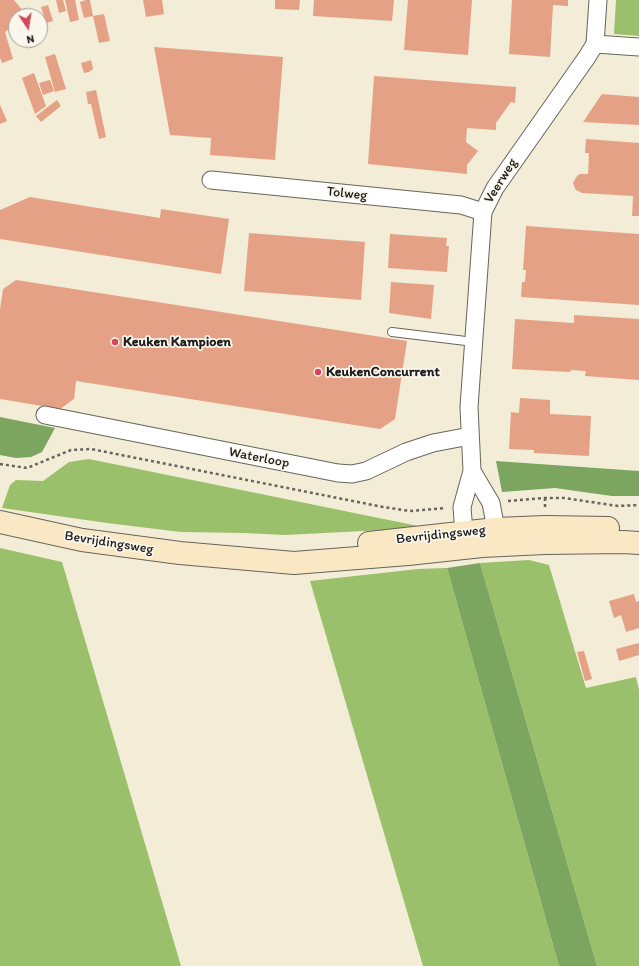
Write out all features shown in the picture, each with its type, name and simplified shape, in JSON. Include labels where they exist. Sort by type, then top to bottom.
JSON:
[{"type":"main road","name":"Bevrijdingsweg","points":[[0,522],[82,540],[180,553],[294,563],[408,554],[482,546],[545,543],[639,543]]},
{"type":"main road","name":"Bevrijdingsweg","points":[[243,558],[276,552],[496,529],[545,527],[639,529]]},
{"type":"street","name":"Veerweg","points":[[464,533],[462,507],[472,471],[469,407],[483,212],[495,188],[595,44],[598,0]]},
{"type":"street","points":[[595,44],[639,48]]},
{"type":"street","name":"Tolweg","points":[[211,180],[461,205],[483,212]]},
{"type":"street","name":"Waterloop","points":[[45,415],[338,473],[352,474],[366,471],[406,452],[432,443],[470,436]]},
{"type":"street","name":"Veerweg","points":[[472,471],[491,502],[496,529]]},
{"type":"street","points":[[464,533],[482,546],[496,529]]},
{"type":"lane","points":[[392,332],[474,342]]},
{"type":"path","points":[[0,464],[27,468],[71,450],[91,449],[383,507],[410,511],[462,507]]},
{"type":"path","points":[[545,498],[564,498],[618,506],[639,505]]},
{"type":"green space","points":[[616,0],[639,0],[639,36],[614,34]]},
{"type":"green space","points":[[0,417],[55,428],[42,452],[31,457],[16,458],[0,455]]},
{"type":"green space","points":[[89,459],[433,529],[403,529],[285,535],[181,532],[2,508],[10,485],[16,480],[43,481],[69,462]]},
{"type":"green space","points":[[496,461],[639,471],[639,496],[612,496],[555,488],[502,492]]},
{"type":"green space","points":[[0,548],[62,562],[181,966],[0,966]]},
{"type":"green space","points":[[529,560],[549,565],[586,688],[636,677],[639,690],[639,966],[597,966],[480,563]]},
{"type":"green space","points":[[480,563],[597,966],[559,966],[447,568]]},
{"type":"green space","points":[[447,568],[559,966],[423,966],[310,581],[418,569]]},
{"type":"building","points":[[0,0],[14,0],[21,8],[8,8],[8,30],[5,32],[8,48],[10,48],[13,59],[2,63],[0,58]]},
{"type":"building","points":[[56,0],[63,0],[66,11],[59,13]]},
{"type":"building","points":[[65,0],[75,0],[79,20],[70,22]]},
{"type":"building","points":[[90,0],[93,16],[84,18],[80,2]]},
{"type":"building","points":[[143,0],[162,0],[164,14],[146,17]]},
{"type":"building","points":[[275,0],[300,0],[299,10],[275,9]]},
{"type":"building","points":[[314,0],[394,0],[392,21],[313,16]]},
{"type":"building","points":[[408,0],[472,0],[468,55],[404,50]]},
{"type":"building","points":[[512,0],[568,0],[568,6],[553,5],[550,57],[509,54]]},
{"type":"building","points":[[48,5],[53,21],[48,22],[48,8],[41,7]]},
{"type":"building","points":[[104,14],[110,41],[99,43],[93,16]]},
{"type":"building","points":[[154,47],[283,57],[275,160],[210,155],[211,138],[170,135]]},
{"type":"building","points":[[55,54],[66,89],[55,92],[45,57]]},
{"type":"building","points":[[91,60],[93,69],[84,73],[81,63]]},
{"type":"building","points":[[34,73],[46,106],[35,114],[22,78]]},
{"type":"building","points":[[374,76],[516,87],[515,103],[511,102],[496,123],[496,130],[467,128],[466,142],[478,151],[467,165],[467,174],[368,164]]},
{"type":"building","points":[[50,80],[54,91],[43,95],[39,83]]},
{"type":"building","points":[[96,90],[106,137],[99,139],[91,104],[88,104],[86,92]]},
{"type":"building","points":[[602,94],[639,97],[639,125],[583,122]]},
{"type":"building","points":[[57,100],[61,106],[41,122],[36,116]]},
{"type":"building","points":[[0,105],[7,121],[0,124]]},
{"type":"building","points":[[586,139],[639,143],[639,216],[632,216],[633,196],[582,193],[576,190],[573,183],[577,176],[580,174],[588,174],[589,153],[585,153]]},
{"type":"building","points":[[30,197],[160,218],[161,209],[229,219],[221,274],[0,239],[0,210]]},
{"type":"building","points":[[526,226],[639,234],[639,305],[521,297],[522,282],[525,282],[526,270],[523,270]]},
{"type":"building","points":[[249,233],[365,242],[361,300],[244,291]]},
{"type":"building","points":[[390,234],[447,238],[446,246],[449,246],[447,272],[388,268]]},
{"type":"building","points":[[16,280],[407,341],[395,419],[380,429],[76,381],[74,399],[60,409],[0,399],[0,309],[3,289]]},
{"type":"building","points":[[391,282],[434,285],[431,319],[389,313]]},
{"type":"building","points":[[574,315],[639,319],[639,380],[585,376],[586,371],[571,370],[570,372],[512,369],[515,319],[574,323]]},
{"type":"building","points":[[520,398],[550,400],[550,414],[591,416],[589,456],[534,453],[534,450],[509,449],[511,412],[519,413]]},
{"type":"building","points":[[634,594],[636,602],[639,601],[639,628],[626,632],[621,615],[614,618],[609,601]]},
{"type":"building","points":[[639,643],[639,655],[619,661],[616,649]]},
{"type":"building","points":[[584,651],[592,679],[585,681],[577,652]]},
{"type":"place","name":"Keuken Kampioen","points":[[115,342]]},
{"type":"place","name":"KeukenConcurrent","points":[[318,372]]}]
